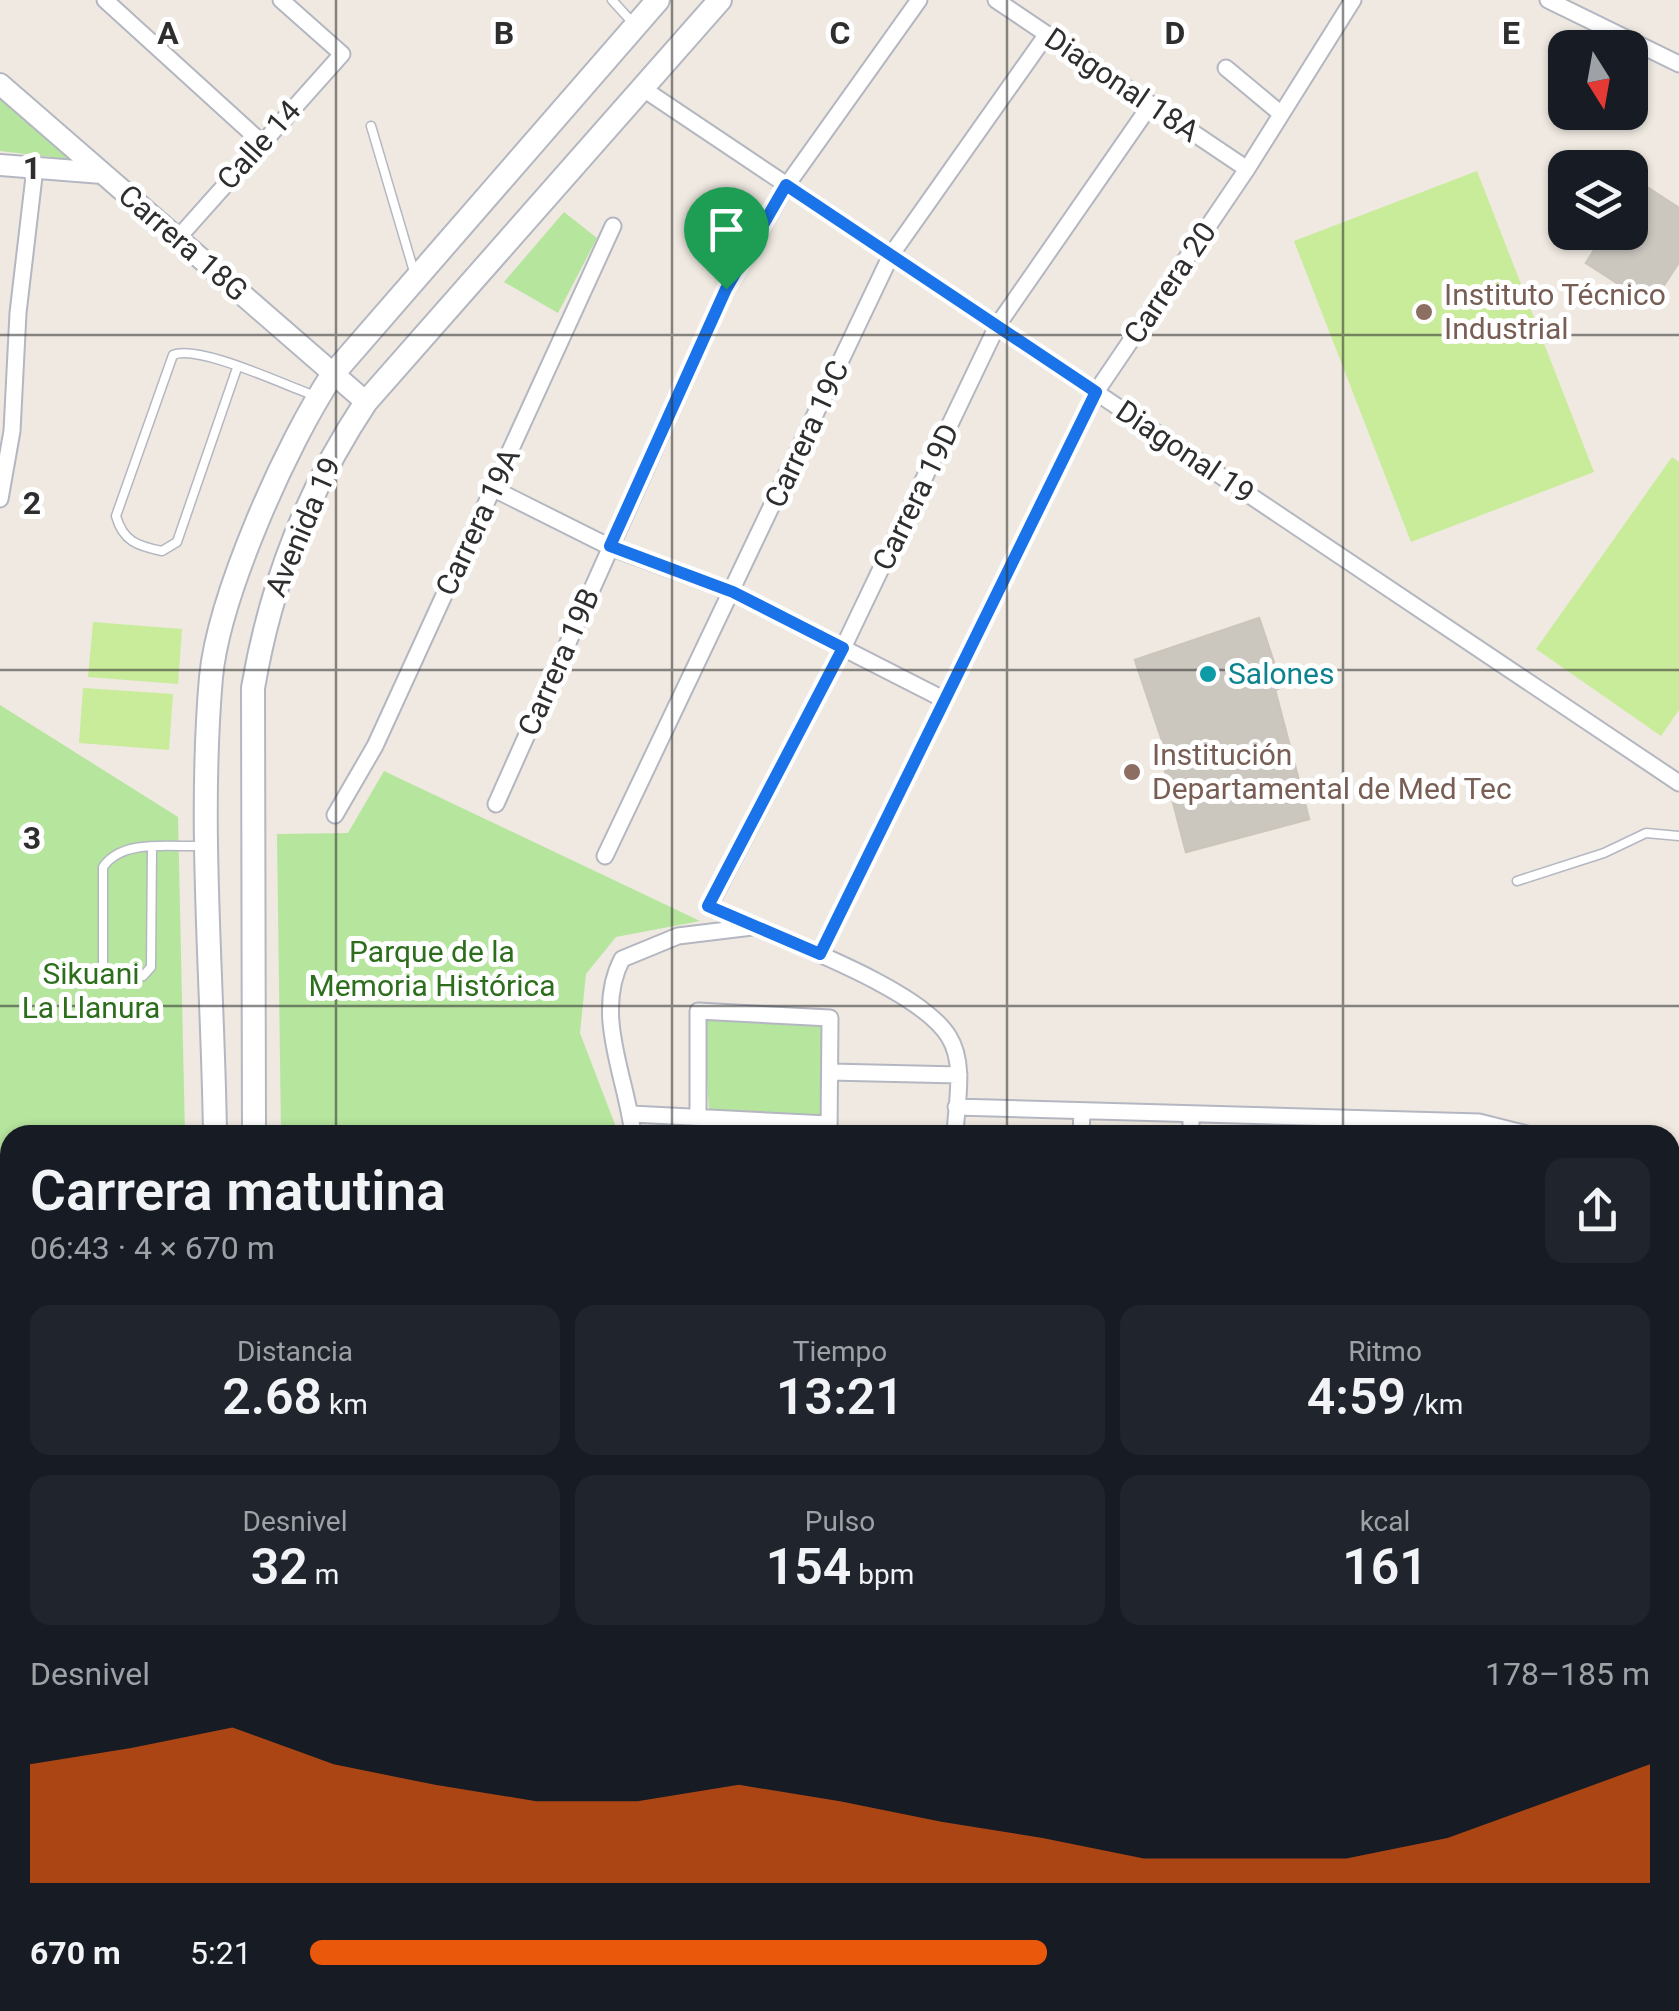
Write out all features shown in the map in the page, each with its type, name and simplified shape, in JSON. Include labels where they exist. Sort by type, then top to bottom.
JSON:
[{"type":"main road","name":"Avenida 19","points":[[215,1125],[208,846],[212,674],[225,613],[293,441],[318,396],[658,0]]},
{"type":"main road","name":"Avenida 19","points":[[254,1125],[253,688],[263,628],[284,556],[329,458],[366,402],[720,0]]},
{"type":"street","points":[[106,0],[260,141]]},
{"type":"street","name":"Calle 14","points":[[178,238],[260,141],[342,54],[281,0]]},
{"type":"street","name":"Carrera 19B","points":[[496,804],[726,289],[786,185],[920,0]]},
{"type":"street","name":"Diagonal 18A","points":[[996,0],[1247,170]]},
{"type":"street","name":"Carrera 20","points":[[820,954],[1096,392],[1247,170],[1354,0]]},
{"type":"street","points":[[1548,0],[1679,64]]},
{"type":"street","name":"Carrera 19C","points":[[605,856],[891,255],[1046,34]]},
{"type":"street","points":[[1226,68],[1280,113]]},
{"type":"street","name":"Carrera 18G","points":[[0,84],[366,402]]},
{"type":"street","name":"Diagonal 19","points":[[642,88],[1679,784]]},
{"type":"street","name":"Carrera 19D","points":[[752,927],[708,906],[843,648],[997,326],[1151,104]]},
{"type":"street","points":[[0,165],[102,173]]},
{"type":"street","points":[[0,499],[35,168]]},
{"type":"street","name":"Carrera 19A","points":[[334,815],[375,746],[614,226]]},
{"type":"street","points":[[0,311],[18,313]]},
{"type":"street","points":[[494,489],[610,546],[733,592],[943,699]]},
{"type":"street","points":[[632,1125],[612,1035],[614,988],[622,959],[678,936],[752,927],[820,954],[925,1014],[950,1037],[959,1075],[955,1125]]},
{"type":"street","points":[[698,1115],[698,1011],[830,1018],[828,1125]]},
{"type":"street","points":[[830,1072],[959,1075]]},
{"type":"street","points":[[956,1108],[1296,1117],[1375,1125]]},
{"type":"street","points":[[1081,1125],[1082,1111]]},
{"type":"street","points":[[631,1114],[698,1115],[785,1125]]},
{"type":"street","points":[[1190,1125],[1191,1114]]},
{"type":"street","points":[[1296,1117],[1296,1125]]},
{"type":"lane","points":[[612,0],[635,26]]},
{"type":"lane","points":[[371,126],[416,278]]},
{"type":"lane","points":[[236,368],[177,542],[162,551],[136,546],[120,532],[116,516],[168,362],[188,351],[318,396]]},
{"type":"lane","points":[[1517,881],[1604,853],[1646,833],[1679,836]]},
{"type":"lane","points":[[152,848],[151,967],[142,976],[108,974],[103,966],[103,868],[112,854],[152,848],[208,846]]},
{"type":"green space","points":[[0,93],[77,160],[0,151]]},
{"type":"green space","points":[[1477,171],[1594,472],[1411,542],[1294,241]]},
{"type":"green space","points":[[564,212],[597,238],[558,313],[504,282]]},
{"type":"green space","points":[[1672,457],[1679,462],[1679,710],[1661,736],[1536,649]]},
{"type":"green space","points":[[93,622],[182,629],[178,684],[88,677]]},
{"type":"green space","points":[[83,688],[173,694],[169,750],[79,743]]},
{"type":"green space","name":"Sikuani La Llanura","points":[[0,705],[178,817],[185,1125],[0,1125]]},
{"type":"green space","name":"Parque de la Memoria Histórica","points":[[384,771],[700,921],[616,937],[586,974],[580,1033],[615,1125],[281,1125],[277,834],[348,833]]},
{"type":"green space","points":[[703,1014],[825,1023],[823,1121],[709,1111]]},
{"type":"building","points":[[1648,188],[1679,208],[1679,262],[1651,305],[1586,263],[1594,250],[1648,250]]},
{"type":"building","points":[[1259,618],[1282,687],[1275,690],[1309,819],[1186,852],[1158,744],[1163,743],[1135,660]]},
{"type":"place","name":"Instituto Técnico Industrial","points":[[1424,312]]},
{"type":"place","name":"Salones","points":[[1208,674]]},
{"type":"place","name":"Institución Departamental de Med Tec","points":[[1132,772]]},
{"type":"route","points":[[786,185],[1096,392],[820,954],[708,906],[843,648],[733,592],[610,546],[726,289],[786,185]]}]
